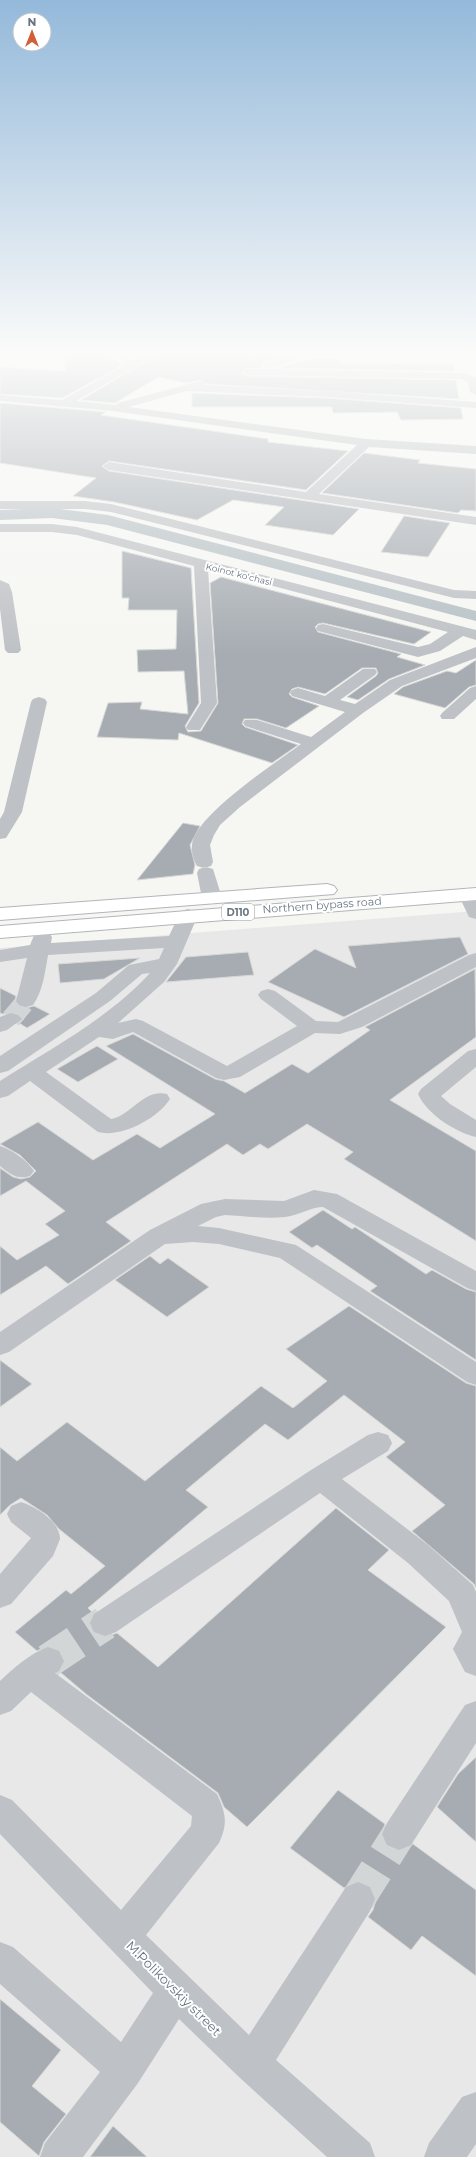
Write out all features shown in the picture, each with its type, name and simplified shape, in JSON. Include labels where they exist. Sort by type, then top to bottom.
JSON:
[{"type":"main road","name":"Northern bypass road","points":[[0,914],[212,898],[473,889]]},
{"type":"main road","name":"Northern bypass road","points":[[0,932],[473,889]]},
{"type":"street","points":[[308,497],[356,453]]},
{"type":"street","points":[[110,466],[308,497],[476,521]]},
{"type":"street","points":[[0,506],[84,505],[111,508],[446,592],[476,595]]},
{"type":"street","name":"Koinot koʻchasi","points":[[0,528],[46,527],[77,531],[476,635]]},
{"type":"street","points":[[194,727],[210,704],[201,564]]},
{"type":"street","points":[[0,584],[4,587],[5,592],[13,650]]},
{"type":"street","points":[[324,628],[418,652],[427,652],[439,646],[460,631]]},
{"type":"street","points":[[212,898],[201,845],[213,822],[234,803],[357,710],[396,683],[464,658],[476,652]]},
{"type":"street","points":[[327,702],[369,672]]},
{"type":"street","points":[[448,716],[475,692]]},
{"type":"street","points":[[298,694],[357,710]]},
{"type":"street","points":[[0,834],[13,812],[39,702]]},
{"type":"street","points":[[251,723],[314,743]]},
{"type":"street","points":[[473,889],[476,913]]},
{"type":"street","points":[[0,1091],[32,1072],[97,1029],[137,997],[157,978],[167,964],[188,915]]},
{"type":"street","points":[[26,1001],[40,950],[43,929]]},
{"type":"street","points":[[0,956],[40,950],[177,941]]},
{"type":"street","points":[[97,1029],[111,1034],[131,1025],[142,1027],[224,1073],[239,1070],[311,1027],[340,1028],[355,1023],[476,959]]},
{"type":"street","points":[[0,1066],[103,997],[136,969],[167,964]]},
{"type":"street","points":[[268,995],[311,1027]]},
{"type":"street","points":[[476,1056],[429,1094],[430,1099],[436,1105],[476,1130]]},
{"type":"street","points":[[32,1072],[106,1127],[116,1128],[124,1124],[159,1099]]},
{"type":"street","points":[[0,1154],[22,1171]]},
{"type":"street","points":[[0,1345],[159,1236],[210,1210],[226,1207],[284,1209],[299,1206],[314,1198],[329,1200],[476,1282]]},
{"type":"street","points":[[159,1236],[193,1234],[219,1236],[287,1251],[476,1375]]},
{"type":"street","points":[[105,1623],[321,1478],[378,1443]]},
{"type":"street","points":[[321,1478],[418,1554],[462,1594],[469,1616],[476,1629]]},
{"type":"street","points":[[0,1595],[43,1547],[45,1541],[46,1537],[42,1532],[21,1514]]},
{"type":"street","points":[[476,1636],[468,1649],[476,1662]]},
{"type":"street","points":[[0,1701],[39,1667],[205,1806],[209,1816],[207,1832],[122,1937]]},
{"type":"street","points":[[399,1834],[476,1715]]},
{"type":"street","name":"M.Polikovskiy street","points":[[0,1811],[176,1991],[252,2064],[356,2157]]},
{"type":"street","points":[[252,2064],[358,1899]]},
{"type":"street","points":[[0,1960],[120,2067]]},
{"type":"street","points":[[59,2157],[120,2067],[176,1991]]},
{"type":"street","points":[[46,2157],[120,2067]]},
{"type":"street","points":[[442,2157],[476,2111]]},
{"type":"shaded area","points":[[476,911],[476,2157],[0,2157],[0,948]]},
{"type":"building","points":[[0,453],[346,453],[306,490],[109,461],[102,466],[109,471],[359,509],[333,535],[265,525],[284,507],[233,500],[197,520],[114,502],[73,496],[96,478],[0,463]]},
{"type":"building","points":[[364,453],[420,460],[418,463],[476,469],[476,511],[461,510],[458,513],[322,493]]},
{"type":"building","points":[[404,516],[450,523],[428,557],[381,552]]},
{"type":"building","points":[[122,551],[191,568],[199,703],[185,726],[188,732],[201,731],[218,703],[210,583],[221,577],[431,632],[414,644],[323,623],[318,624],[315,627],[318,632],[401,654],[397,657],[425,665],[389,679],[358,700],[347,697],[376,676],[378,673],[376,668],[362,668],[325,694],[298,687],[292,689],[289,694],[292,697],[319,706],[286,728],[257,719],[244,719],[242,724],[245,727],[298,745],[272,763],[179,733],[178,740],[97,737],[108,703],[142,702],[140,709],[188,714],[184,671],[138,672],[137,650],[176,649],[177,610],[128,610],[129,598],[122,598]]},
{"type":"building","points":[[476,660],[476,685],[469,687],[445,708],[394,694],[403,687],[447,671],[456,673]]},
{"type":"building","points":[[183,823],[200,826],[190,845],[195,865],[193,874],[137,880]]},
{"type":"building","points":[[460,937],[468,954],[344,1017],[268,982],[315,949],[356,968],[348,946]]},
{"type":"building","points":[[248,952],[254,975],[166,982],[186,957]]},
{"type":"building","points":[[140,958],[104,979],[60,983],[58,964]]},
{"type":"building","points":[[475,969],[476,1037],[390,1100],[476,1151],[476,1241],[344,1159],[353,1152],[307,1124],[268,1149],[260,1144],[243,1155],[227,1144],[106,1222],[131,1241],[68,1284],[46,1266],[0,1295],[0,1246],[17,1260],[59,1235],[45,1224],[65,1211],[26,1181],[0,1196],[0,1168],[13,1177],[21,1179],[30,1177],[36,1171],[20,1155],[0,1144],[38,1122],[93,1160],[137,1134],[160,1148],[215,1114],[106,1046],[133,1034],[215,1079],[224,1081],[245,1093],[292,1064],[308,1073],[370,1030],[365,1027]]},
{"type":"building","points":[[0,988],[16,996],[15,1002],[19,1006],[26,1008],[34,1006],[50,1014],[27,1028],[19,1023],[24,1019],[18,1014],[11,1012],[3,1014],[0,1013]]},
{"type":"building","points":[[97,1046],[118,1059],[78,1082],[57,1069]]},
{"type":"building","points":[[323,1210],[352,1229],[355,1227],[426,1274],[432,1270],[466,1289],[476,1292],[476,1360],[370,1291],[377,1286],[317,1245],[312,1248],[289,1232]]},
{"type":"building","points":[[150,1256],[160,1264],[168,1258],[209,1287],[167,1317],[115,1280]]},
{"type":"building","points":[[349,1306],[466,1383],[476,1386],[476,1588],[474,1584],[412,1531],[445,1505],[386,1457],[405,1442],[344,1395],[288,1440],[265,1424],[186,1490],[208,1507],[88,1608],[93,1613],[89,1624],[93,1633],[106,1637],[117,1633],[158,1667],[336,1508],[389,1550],[368,1570],[446,1627],[247,1827],[224,1807],[218,1793],[86,1694],[60,1672],[65,1660],[60,1650],[47,1646],[37,1651],[15,1632],[66,1590],[71,1594],[105,1566],[59,1529],[47,1515],[21,1498],[10,1505],[0,1515],[0,1447],[17,1461],[67,1422],[145,1481],[261,1386],[293,1408],[327,1381],[286,1349]]},
{"type":"building","points":[[0,1360],[32,1384],[0,1407]]},
{"type":"building","points":[[476,1757],[476,1842],[437,1807],[458,1774]]},
{"type":"building","points":[[338,1790],[385,1824],[381,1835],[386,1846],[400,1851],[413,1844],[476,1890],[476,1976],[422,1936],[411,1950],[368,1917],[373,1910],[376,1900],[371,1886],[357,1881],[344,1888],[290,1848]]},
{"type":"building","points":[[0,1999],[61,2050],[32,2086],[66,2114],[44,2142],[39,2156],[0,2122]]},
{"type":"building","points":[[113,2126],[147,2157],[90,2157]]},
{"type":"waterway","points":[[0,515],[52,513],[108,520],[476,616]]},
{"type":"tunnel","points":[[11,1019],[26,1001]]},
{"type":"tunnel","points":[[48,1661],[105,1623]]},
{"type":"tunnel","points":[[358,1899],[399,1834]]}]
